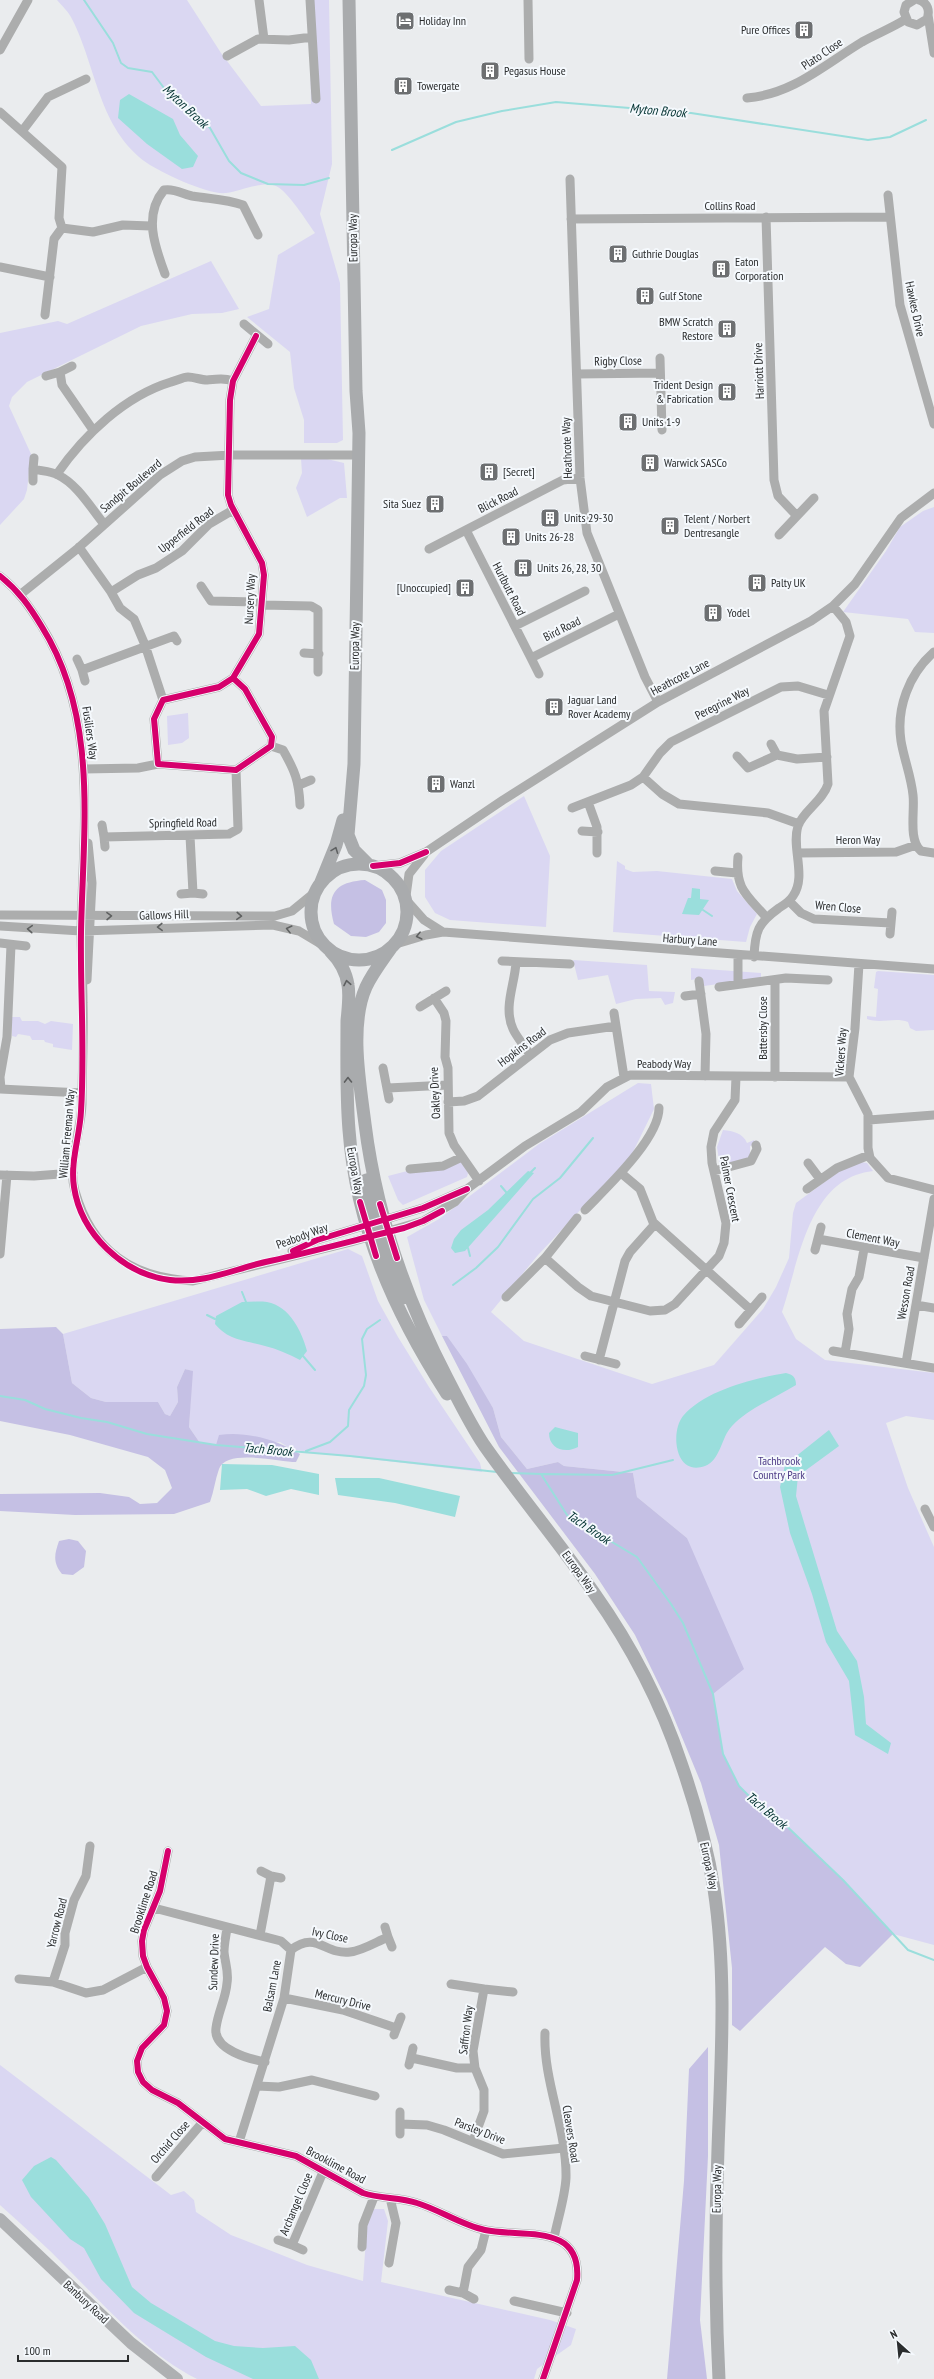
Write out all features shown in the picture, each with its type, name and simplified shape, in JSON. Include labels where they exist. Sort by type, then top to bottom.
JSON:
[{"type":"highway","name":"Europa Way","points":[[345,0],[351,84]]},
{"type":"highway","name":"Europa Way","points":[[349,0],[356,391],[359,469],[356,540],[353,775],[348,835],[354,850],[371,865]]},
{"type":"highway","name":"Europa Way","points":[[356,391],[351,434],[352,497],[356,540]]},
{"type":"highway","name":"Europa Way","points":[[317,889],[341,829],[349,763],[353,751]]},
{"type":"highway","points":[[359,864],[371,865],[392,877],[407,899],[406,926],[393,946],[365,958],[351,958],[327,948],[311,923],[311,906],[317,889],[342,868],[359,864]]},
{"type":"highway","name":"Europa Way","points":[[393,946],[365,990],[360,1006],[358,1031],[360,1077],[380,1268],[397,1308],[443,1388],[467,1418],[514,1486],[594,1593],[636,1661],[681,1762],[705,1844],[716,1904],[723,1993],[715,2269],[719,2379]]},
{"type":"highway","name":"Europa Way","points":[[327,948],[339,961],[348,984],[349,1129],[354,1174],[428,1339],[467,1418]]},
{"type":"main road","name":"Banbury Road","points":[[0,2220],[131,2344],[177,2379]]},
{"type":"street","points":[[0,50],[4,34],[28,0]]},
{"type":"street","points":[[259,0],[264,39]]},
{"type":"street","points":[[310,0],[316,99]]},
{"type":"street","points":[[528,0],[529,60]]},
{"type":"street","points":[[909,1],[904,12],[906,19],[911,24],[917,25],[924,22],[928,15]]},
{"type":"street","points":[[925,1],[930,40],[934,53]]},
{"type":"street","name":"Plato Close","points":[[747,98],[767,95],[792,87],[863,42],[906,19]]},
{"type":"street","points":[[917,25],[930,40]]},
{"type":"street","points":[[228,56],[250,42],[264,39],[289,40],[312,37]]},
{"type":"street","points":[[23,130],[48,97],[86,79]]},
{"type":"street","points":[[0,112],[23,130],[62,167],[58,218],[62,228]]},
{"type":"street","name":"Heathcote Way","points":[[570,179],[580,478],[588,533],[619,614],[658,702]]},
{"type":"street","points":[[165,274],[155,247],[151,226],[158,198],[164,190],[172,189],[190,196],[228,200],[243,205],[258,235]]},
{"type":"street","name":"Hawkes Drive","points":[[888,195],[900,306],[934,424]]},
{"type":"street","name":"Collins Road","points":[[571,218],[890,217]]},
{"type":"street","name":"Harriott Drive","points":[[766,218],[774,480],[778,496],[797,516]]},
{"type":"street","points":[[62,228],[93,232],[123,225],[151,226]]},
{"type":"street","points":[[45,315],[54,239],[62,228]]},
{"type":"street","points":[[0,267],[50,277]]},
{"type":"street","points":[[244,324],[256,336],[268,344]]},
{"type":"street","name":"Nursery Way","points":[[166,700],[219,687],[233,678],[259,634],[262,604],[262,563],[233,510],[228,495],[231,455],[230,400],[234,381],[256,336]]},
{"type":"street","name":"Rigby Close","points":[[660,358],[662,430]]},
{"type":"street","points":[[46,376],[60,372],[72,366]]},
{"type":"street","points":[[60,372],[62,385],[93,430]]},
{"type":"street","name":"Rigby Close","points":[[576,374],[660,373]]},
{"type":"street","points":[[57,474],[70,455],[93,430],[110,418],[121,407],[164,384],[188,377],[205,380],[225,378],[234,381]]},
{"type":"street","name":"Sandpit Boulevard","points":[[21,594],[79,547],[160,475],[182,461],[195,457],[231,455],[352,455]]},
{"type":"street","points":[[33,481],[34,458]]},
{"type":"street","points":[[34,469],[57,474],[74,487],[104,524]]},
{"type":"street","name":"Blick Road","points":[[429,549],[563,480],[580,478]]},
{"type":"street","name":"Heathcote Lane","points":[[371,865],[400,863],[426,852],[503,800],[658,702],[799,628],[832,606],[855,584],[901,518],[923,503],[934,493]]},
{"type":"street","points":[[779,535],[814,498]]},
{"type":"street","name":"Heathcote Lane","points":[[923,503],[934,501]]},
{"type":"street","name":"Upperfield Road","points":[[111,592],[138,575],[156,568],[182,551],[209,524],[233,510]]},
{"type":"street","name":"Hurlbutt Road","points":[[466,530],[531,658]]},
{"type":"street","points":[[79,547],[111,592],[120,608],[134,619],[146,645],[166,700],[154,719],[158,764]]},
{"type":"street","name":"Fusiliers Way","points":[[0,576],[21,594],[52,644],[70,687],[78,717],[84,769],[81,930],[84,1003]]},
{"type":"street","points":[[201,586],[211,601],[311,606],[318,610],[318,672]]},
{"type":"street","points":[[515,626],[585,591]]},
{"type":"street","points":[[754,957],[757,931],[766,917],[793,897],[798,884],[799,824],[826,789],[829,780],[824,720],[828,696],[850,640],[849,628],[832,606]]},
{"type":"street","name":"Bird Road","points":[[531,658],[619,614]]},
{"type":"street","points":[[82,670],[146,645],[177,637]]},
{"type":"street","points":[[934,652],[912,680],[906,694],[900,719],[901,741],[914,795],[916,845],[921,851],[934,853]]},
{"type":"street","points":[[304,653],[318,654]]},
{"type":"street","points":[[531,658],[539,674]]},
{"type":"street","points":[[77,659],[85,681]]},
{"type":"street","points":[[233,678],[245,689],[272,737],[272,746]]},
{"type":"street","name":"Peregrine Way","points":[[572,808],[635,783],[643,777],[660,753],[671,742],[771,691],[793,686],[828,696]]},
{"type":"street","points":[[771,744],[776,756]]},
{"type":"street","points":[[84,769],[138,768],[158,764],[236,770],[272,746]]},
{"type":"street","points":[[272,746],[283,750],[299,785],[300,805]]},
{"type":"street","points":[[737,756],[748,768],[776,756],[797,759],[827,757]]},
{"type":"street","name":"Springfield Road","points":[[104,837],[230,834],[238,828],[236,770]]},
{"type":"street","points":[[643,777],[666,797],[679,804],[768,813],[799,824]]},
{"type":"street","points":[[299,785],[312,780]]},
{"type":"street","points":[[588,802],[598,832],[597,853]]},
{"type":"street","points":[[102,825],[104,847]]},
{"type":"street","points":[[84,827],[92,872],[92,917],[84,1003]]},
{"type":"street","points":[[582,832],[598,832]]},
{"type":"street","points":[[190,836],[193,893]]},
{"type":"street","name":"Heron Way","points":[[798,853],[896,852],[916,845]]},
{"type":"street","name":"Heathcote Lane","points":[[407,899],[408,874],[426,852]]},
{"type":"street","points":[[738,858],[737,872],[741,887],[766,917]]},
{"type":"street","points":[[715,871],[737,872]]},
{"type":"street","name":"Gallows Hill","points":[[0,915],[92,917],[275,916],[292,911],[317,889]]},
{"type":"street","points":[[181,894],[203,894]]},
{"type":"street","name":"Harbury Lane","points":[[407,899],[424,920],[443,932]]},
{"type":"street","name":"Wren Close","points":[[789,901],[803,915],[814,919],[891,923]]},
{"type":"street","points":[[890,934],[892,912]]},
{"type":"street","name":"Gallows Hill","points":[[0,926],[91,930],[273,925],[299,931],[327,948]]},
{"type":"street","name":"Harbury Lane","points":[[393,946],[426,935],[443,932],[738,956],[934,969]]},
{"type":"street","points":[[0,943],[26,946]]},
{"type":"street","points":[[11,945],[4,1014],[4,1037],[0,1077],[1,1089],[82,1093]]},
{"type":"street","points":[[738,956],[738,984]]},
{"type":"street","points":[[502,961],[570,964]]},
{"type":"street","points":[[516,962],[515,978],[510,999],[510,1018],[515,1033],[530,1054]]},
{"type":"street","name":"Vickers Way","points":[[859,964],[855,1028],[849,1077],[853,1087],[865,1104],[868,1120],[869,1155]]},
{"type":"street","points":[[719,987],[775,980],[828,980]]},
{"type":"street","name":"Battersby Close","points":[[775,980],[776,1077]]},
{"type":"street","points":[[699,981],[706,1034],[705,1076]]},
{"type":"street","points":[[420,1007],[446,991]]},
{"type":"street","points":[[685,996],[701,994]]},
{"type":"street","name":"Oakley Drive","points":[[434,998],[444,1013],[446,1021],[445,1058],[448,1068],[449,1133],[454,1145],[479,1181]]},
{"type":"street","name":"William Freeman Way","points":[[84,1003],[82,1110],[73,1172],[74,1189],[83,1216],[92,1232],[104,1247],[119,1259],[146,1274],[170,1280],[193,1281],[214,1277],[273,1260]]},
{"type":"street","points":[[614,1013],[624,1077]]},
{"type":"street","name":"Hopkins Road","points":[[448,1102],[474,1098],[530,1054],[559,1035],[616,1026]]},
{"type":"street","points":[[383,1068],[389,1099]]},
{"type":"street","name":"Peabody Way","points":[[377,1228],[467,1189],[525,1146],[580,1112],[607,1087],[624,1077],[849,1077]]},
{"type":"street","name":"Palmer Crescent","points":[[545,1258],[582,1291],[615,1303],[650,1311],[665,1310],[675,1304],[718,1256],[726,1233],[726,1223],[714,1170],[711,1147],[714,1132],[734,1103],[736,1077]]},
{"type":"street","points":[[388,1088],[448,1085]]},
{"type":"street","points":[[585,1210],[621,1173],[659,1119],[659,1108]]},
{"type":"street","points":[[868,1120],[934,1115]]},
{"type":"street","points":[[714,1170],[751,1161],[757,1149],[756,1145]]},
{"type":"street","points":[[807,1189],[837,1168],[869,1155],[874,1165],[888,1178],[934,1190]]},
{"type":"street","points":[[410,1169],[443,1166],[462,1156]]},
{"type":"street","points":[[808,1163],[820,1179]]},
{"type":"street","points":[[0,1254],[4,1175],[34,1176],[73,1172]]},
{"type":"street","points":[[621,1173],[640,1189],[649,1216],[655,1224],[751,1310]]},
{"type":"street","name":"Peabody Way","points":[[273,1260],[377,1228],[431,1217],[455,1202],[467,1189]]},
{"type":"street","name":"Wesson Road","points":[[906,1363],[934,1199]]},
{"type":"street","points":[[506,1297],[545,1258],[577,1218]]},
{"type":"street","points":[[599,1360],[630,1252],[655,1224]]},
{"type":"street","points":[[815,1250],[821,1227]]},
{"type":"street","name":"Clement Way","points":[[818,1239],[924,1258]]},
{"type":"street","points":[[845,1353],[849,1329],[847,1314],[852,1289],[860,1277],[864,1248]]},
{"type":"street","points":[[739,1324],[762,1297]]},
{"type":"street","points":[[916,1305],[934,1308]]},
{"type":"street","points":[[833,1351],[934,1368]]},
{"type":"street","points":[[585,1356],[616,1364]]},
{"type":"street","points":[[925,1508],[932,1517],[934,1527]]},
{"type":"street","name":"Yarrow Road","points":[[53,1982],[65,1945],[65,1933],[74,1900],[86,1876],[90,1846]]},
{"type":"street","name":"Brooklime Road","points":[[168,1851],[166,1873],[142,1941],[143,1956],[147,1968],[164,1998],[167,2011],[164,2025],[142,2048],[137,2061],[138,2072],[147,2087],[178,2103],[202,2123],[225,2139],[296,2156],[323,2172],[364,2189],[374,2197],[418,2203],[486,2230],[531,2233],[554,2238],[570,2250],[578,2266],[577,2280],[567,2313],[543,2379]]},
{"type":"street","points":[[261,1872],[281,1878]]},
{"type":"street","points":[[260,1935],[271,1876]]},
{"type":"street","name":"Balsam Lane","points":[[154,1908],[286,1943],[290,1950],[284,1998],[258,2086],[239,2142]]},
{"type":"street","points":[[385,1927],[392,1947]]},
{"type":"street","name":"Sundew Drive","points":[[227,1928],[224,1948],[228,1969],[227,1984],[216,2027],[217,2034],[227,2047],[238,2054],[265,2062]]},
{"type":"street","name":"Ivy Close","points":[[290,1950],[300,1943],[312,1942],[333,1950],[349,1952],[388,1937]]},
{"type":"street","points":[[19,1979],[53,1982],[77,1992],[93,1992],[103,1990],[147,1968]]},
{"type":"street","points":[[451,1984],[513,1992]]},
{"type":"street","name":"Saffron Way","points":[[473,2141],[484,2111],[484,2090],[475,2068],[474,2051],[484,1989]]},
{"type":"street","name":"Mercury Drive","points":[[284,1998],[343,2010],[395,2031],[401,2017]]},
{"type":"street","name":"Cleavers Road","points":[[545,2033],[544,2048],[564,2148],[566,2178],[554,2238]]},
{"type":"street","points":[[413,2048],[410,2061],[456,2068],[475,2068]]},
{"type":"street","points":[[258,2086],[279,2088],[312,2080],[375,2096]]},
{"type":"street","points":[[400,2112],[400,2134]]},
{"type":"street","name":"Orchid Close","points":[[156,2177],[202,2123]]},
{"type":"street","name":"Parsley Drive","points":[[400,2124],[427,2125],[473,2141],[503,2154],[564,2148]]},
{"type":"street","name":"Archangel Close","points":[[292,2245],[323,2172]]},
{"type":"street","points":[[362,2247],[363,2225],[374,2197]]},
{"type":"street","points":[[389,2263],[396,2223],[390,2198]]},
{"type":"street","points":[[463,2293],[468,2267],[481,2250],[486,2230]]},
{"type":"street","name":"Archangel Close","points":[[278,2240],[303,2250]]},
{"type":"street","points":[[449,2290],[463,2293],[474,2299]]},
{"type":"street","points":[[514,2301],[567,2313]]},
{"type":"green space","points":[[57,0],[187,0],[221,53],[261,106],[311,104],[309,0],[329,0],[332,164],[320,214],[340,283],[343,440],[337,443],[304,443],[304,420],[294,388],[290,352],[247,317],[269,309],[278,255],[315,233],[292,200],[276,186],[258,185],[226,193],[208,191],[154,167],[131,149],[118,133],[108,115],[72,19]]},
{"type":"green space","points":[[211,261],[239,309],[222,313],[192,314],[141,326],[27,382],[12,397],[9,406],[31,454],[27,490],[24,499],[0,525],[0,333],[58,321],[67,324]]},
{"type":"green space","points":[[301,459],[327,459],[344,463],[347,498],[340,498],[307,517],[296,488],[302,473]]},
{"type":"green space","points":[[934,507],[934,633],[915,632],[908,619],[843,612],[886,551],[900,527],[923,511]]},
{"type":"green space","points":[[188,713],[189,738],[182,743],[168,745],[167,716]]},
{"type":"green space","points":[[524,796],[550,856],[546,927],[450,920],[435,913],[425,897],[425,870],[441,851]]},
{"type":"green space","points":[[617,861],[625,866],[625,869],[633,872],[657,871],[732,879],[737,891],[757,914],[750,927],[746,942],[613,932]]},
{"type":"green space","points":[[573,960],[647,965],[649,991],[675,992],[673,1003],[665,1005],[661,998],[636,999],[616,1004],[608,975],[578,980]]},
{"type":"green space","points":[[691,968],[761,973],[761,978],[704,986],[702,978],[691,980]]},
{"type":"green space","points":[[876,972],[934,975],[934,1030],[916,1031],[910,1028],[908,1022],[898,1020],[877,1021],[867,1019],[867,1016],[876,1017],[878,989],[874,988]]},
{"type":"green space","points":[[12,1017],[20,1017],[22,1021],[38,1021],[45,1024],[51,1021],[73,1024],[72,1050],[53,1047],[53,1044],[45,1042],[44,1040],[32,1040],[30,1036],[18,1034],[16,1037],[12,1036]]},
{"type":"green space","name":"Tachbrook Country Park","points":[[638,1083],[651,1084],[654,1109],[631,1156],[538,1255],[491,1312],[524,1341],[652,1384],[714,1365],[763,1309],[776,1287],[789,1258],[793,1213],[796,1203],[841,1170],[861,1162],[867,1163],[873,1171],[851,1177],[834,1189],[820,1206],[801,1247],[782,1312],[796,1339],[825,1360],[934,1373],[934,1420],[906,1416],[886,1423],[908,1488],[934,1547],[934,1945],[893,1934],[843,1880],[775,1815],[755,1802],[739,1786],[723,1754],[687,1538],[637,1497],[633,1473],[564,1466],[558,1462],[527,1469],[501,1437],[493,1408],[447,1336],[442,1336],[424,1300],[407,1237],[439,1219],[539,1144]]},
{"type":"green space","points":[[723,1130],[740,1135],[747,1143],[754,1140],[755,1144],[750,1146],[750,1157],[720,1166],[717,1147]]},
{"type":"green space","points":[[458,1156],[468,1173],[467,1177],[403,1205],[398,1200],[388,1176],[446,1161]]},
{"type":"green space","points":[[348,1249],[362,1256],[378,1301],[398,1337],[429,1387],[480,1463],[482,1472],[308,1452],[291,1449],[280,1442],[216,1445],[200,1443],[189,1427],[192,1371],[185,1369],[177,1387],[178,1402],[170,1416],[165,1414],[158,1402],[106,1402],[91,1398],[72,1383],[63,1334]]},
{"type":"green space","points":[[0,2065],[171,2195],[184,2191],[194,2200],[196,2212],[231,2235],[307,2265],[363,2281],[367,2225],[374,2209],[384,2209],[388,2221],[381,2282],[550,2320],[576,2329],[571,2345],[537,2369],[534,2379],[197,2379],[161,2356],[128,2329],[51,2252],[0,2205]]},
{"type":"shaded area","points":[[365,880],[382,890],[386,900],[386,923],[379,932],[366,937],[351,936],[334,924],[331,905],[332,898],[339,887],[354,881]]},
{"type":"shaded area","points":[[56,1327],[63,1334],[72,1383],[91,1398],[106,1402],[158,1402],[165,1414],[170,1416],[178,1402],[177,1387],[185,1369],[193,1371],[189,1427],[200,1443],[216,1445],[219,1435],[240,1434],[251,1436],[272,1441],[300,1454],[296,1462],[254,1458],[232,1459],[224,1463],[219,1469],[210,1502],[174,1514],[75,1515],[0,1511],[0,1494],[100,1493],[129,1497],[140,1504],[157,1503],[172,1488],[165,1470],[148,1457],[70,1435],[0,1421],[0,1329]]},
{"type":"shaded area","points":[[442,1336],[447,1336],[467,1364],[493,1408],[501,1437],[527,1469],[558,1462],[564,1466],[633,1473],[637,1497],[687,1538],[744,1669],[713,1694],[723,1754],[739,1786],[755,1802],[775,1815],[843,1880],[893,1934],[860,1967],[846,1964],[825,1947],[740,2031],[732,2025],[732,1968],[719,1845],[701,1783],[667,1701],[635,1635],[595,1574],[499,1447]]},
{"type":"shaded area","points":[[69,1539],[78,1541],[86,1551],[84,1567],[73,1575],[62,1574],[55,1559],[59,1541]]},
{"type":"shaded area","points":[[708,2047],[708,2156],[700,2320],[707,2379],[667,2379],[684,2181],[689,2069]]},
{"type":"water","points":[[129,94],[173,119],[180,135],[198,156],[193,167],[182,169],[147,144],[118,118],[120,100]]},
{"type":"water","points":[[692,888],[700,889],[700,899],[709,900],[699,915],[682,914],[688,898],[691,898]]},
{"type":"water","points":[[528,1171],[534,1173],[465,1251],[455,1253],[451,1248],[454,1239],[461,1230],[488,1210]]},
{"type":"water","points":[[242,1302],[267,1302],[275,1304],[288,1314],[298,1328],[307,1351],[300,1360],[274,1349],[232,1337],[220,1330],[215,1324],[216,1316]]},
{"type":"water","points":[[786,1373],[794,1377],[796,1385],[746,1414],[732,1426],[725,1436],[718,1454],[710,1463],[705,1466],[695,1468],[687,1465],[681,1459],[676,1442],[677,1432],[679,1423],[683,1416],[692,1407],[717,1392],[760,1378]]},
{"type":"water","points":[[555,1427],[578,1433],[578,1447],[563,1450],[555,1446],[552,1443],[549,1433]]},
{"type":"water","points":[[829,1430],[839,1446],[798,1476],[796,1496],[837,1631],[857,1661],[864,1697],[866,1724],[891,1743],[888,1754],[855,1735],[849,1681],[826,1642],[812,1594],[790,1533],[780,1487],[785,1465]]},
{"type":"water","points":[[222,1464],[272,1465],[319,1474],[319,1495],[291,1489],[266,1496],[247,1489],[220,1490]]},
{"type":"water","points":[[335,1478],[379,1478],[460,1496],[455,1517],[395,1503],[338,1495]]},
{"type":"water","points":[[51,2157],[56,2160],[89,2198],[105,2224],[132,2287],[151,2303],[215,2341],[234,2346],[263,2348],[295,2346],[311,2360],[319,2379],[253,2379],[206,2357],[134,2313],[101,2279],[84,2248],[70,2239],[31,2197],[22,2180],[34,2166]]},
{"type":"waterway","name":"Myton Brook","points":[[84,0],[113,43],[121,63],[128,68],[152,72],[167,92],[190,108],[210,128],[229,161],[241,173],[268,184],[304,185],[329,178]]},
{"type":"waterway","name":"Myton Brook","points":[[392,150],[456,122],[502,111],[556,102],[691,113],[868,140],[890,137],[926,120]]},
{"type":"waterway","points":[[703,910],[712,916]]},
{"type":"waterway","points":[[453,1285],[476,1268],[498,1247],[533,1199],[560,1178],[593,1138]]},
{"type":"waterway","points":[[531,1172],[535,1168]]},
{"type":"waterway","points":[[501,1186],[506,1192]]},
{"type":"waterway","points":[[468,1248],[470,1256]]},
{"type":"waterway","points":[[242,1292],[246,1302]]},
{"type":"waterway","points":[[207,1315],[215,1319]]},
{"type":"waterway","points":[[306,1451],[330,1442],[348,1426],[349,1410],[364,1386],[366,1375],[362,1339],[367,1329],[380,1320]]},
{"type":"waterway","points":[[303,1356],[315,1370]]},
{"type":"waterway","name":"Tach Brook","points":[[0,1396],[25,1400],[45,1409],[81,1418],[107,1422],[147,1434],[216,1445],[350,1456],[497,1472]]},
{"type":"waterway","points":[[542,1474],[612,1475],[673,1460]]},
{"type":"waterway","name":"Tach Brook","points":[[511,1473],[541,1474],[567,1515],[637,1557],[683,1623],[713,1694],[723,1754],[739,1786],[755,1802],[775,1815],[843,1880],[908,1950],[934,1960]]},
{"type":"cycle path","points":[[233,678],[245,689],[272,737],[271,746],[236,770],[158,764],[154,719],[163,700],[219,687],[233,678],[259,634],[264,575],[262,563],[231,505],[228,495],[230,400],[233,381],[256,336]]},
{"type":"cycle path","points":[[0,576],[13,587],[28,606],[42,627],[60,662],[72,699],[80,736],[84,775],[85,814],[81,932],[83,1066],[80,1120],[74,1158],[73,1177],[78,1204],[85,1221],[107,1249],[136,1270],[170,1280],[183,1281],[221,1275],[257,1264],[404,1228],[423,1221],[442,1211]]},
{"type":"cycle path","points":[[373,866],[400,863],[426,852]]},
{"type":"cycle path","points":[[293,1251],[317,1240],[423,1208],[467,1189]]},
{"type":"cycle path","points":[[360,1202],[376,1256]]},
{"type":"cycle path","points":[[380,1204],[397,1258]]},
{"type":"cycle path","points":[[168,1851],[160,1891],[144,1930],[142,1941],[143,1956],[147,1967],[164,1998],[167,2011],[164,2025],[142,2048],[137,2061],[138,2072],[143,2082],[152,2090],[178,2103],[225,2139],[296,2156],[363,2193],[417,2203],[476,2228],[500,2232],[547,2236],[560,2241],[570,2249],[576,2262],[577,2280],[543,2379]]},
{"type":"place","name":"Holiday Inn","points":[[405,21]]},
{"type":"place","name":"Pure Offices","points":[[804,30]]},
{"type":"place","name":"Pegasus House","points":[[490,71]]},
{"type":"place","name":"Towergate","points":[[403,86]]},
{"type":"place","name":"Guthrie Douglas","points":[[618,254]]},
{"type":"place","name":"Eaton Corporation","points":[[721,269]]},
{"type":"place","name":"Gulf Stone","points":[[645,296]]},
{"type":"place","name":"BMW Scratch Restore","points":[[727,329]]},
{"type":"place","name":"Trident Design & Fabrication","points":[[727,392]]},
{"type":"place","name":"Units 1-9","points":[[628,422]]},
{"type":"place","name":"Warwick SASCo","points":[[650,463]]},
{"type":"place","name":"[Secret]","points":[[489,472]]},
{"type":"place","name":"Sita Suez","points":[[435,504]]},
{"type":"place","name":"Units 29-30","points":[[550,518]]},
{"type":"place","name":"Telent / Norbert Dentresangle","points":[[670,526]]},
{"type":"place","name":"Units 26-28","points":[[511,537]]},
{"type":"place","name":"Units 26, 28, 30","points":[[523,568]]},
{"type":"place","name":"Palty UK","points":[[757,583]]},
{"type":"place","name":"[Unoccupied]","points":[[465,588]]},
{"type":"place","name":"Yodel","points":[[713,613]]},
{"type":"place","name":"Jaguar Land Rover Academy","points":[[554,707]]},
{"type":"place","name":"Wanzl","points":[[436,784]]}]
